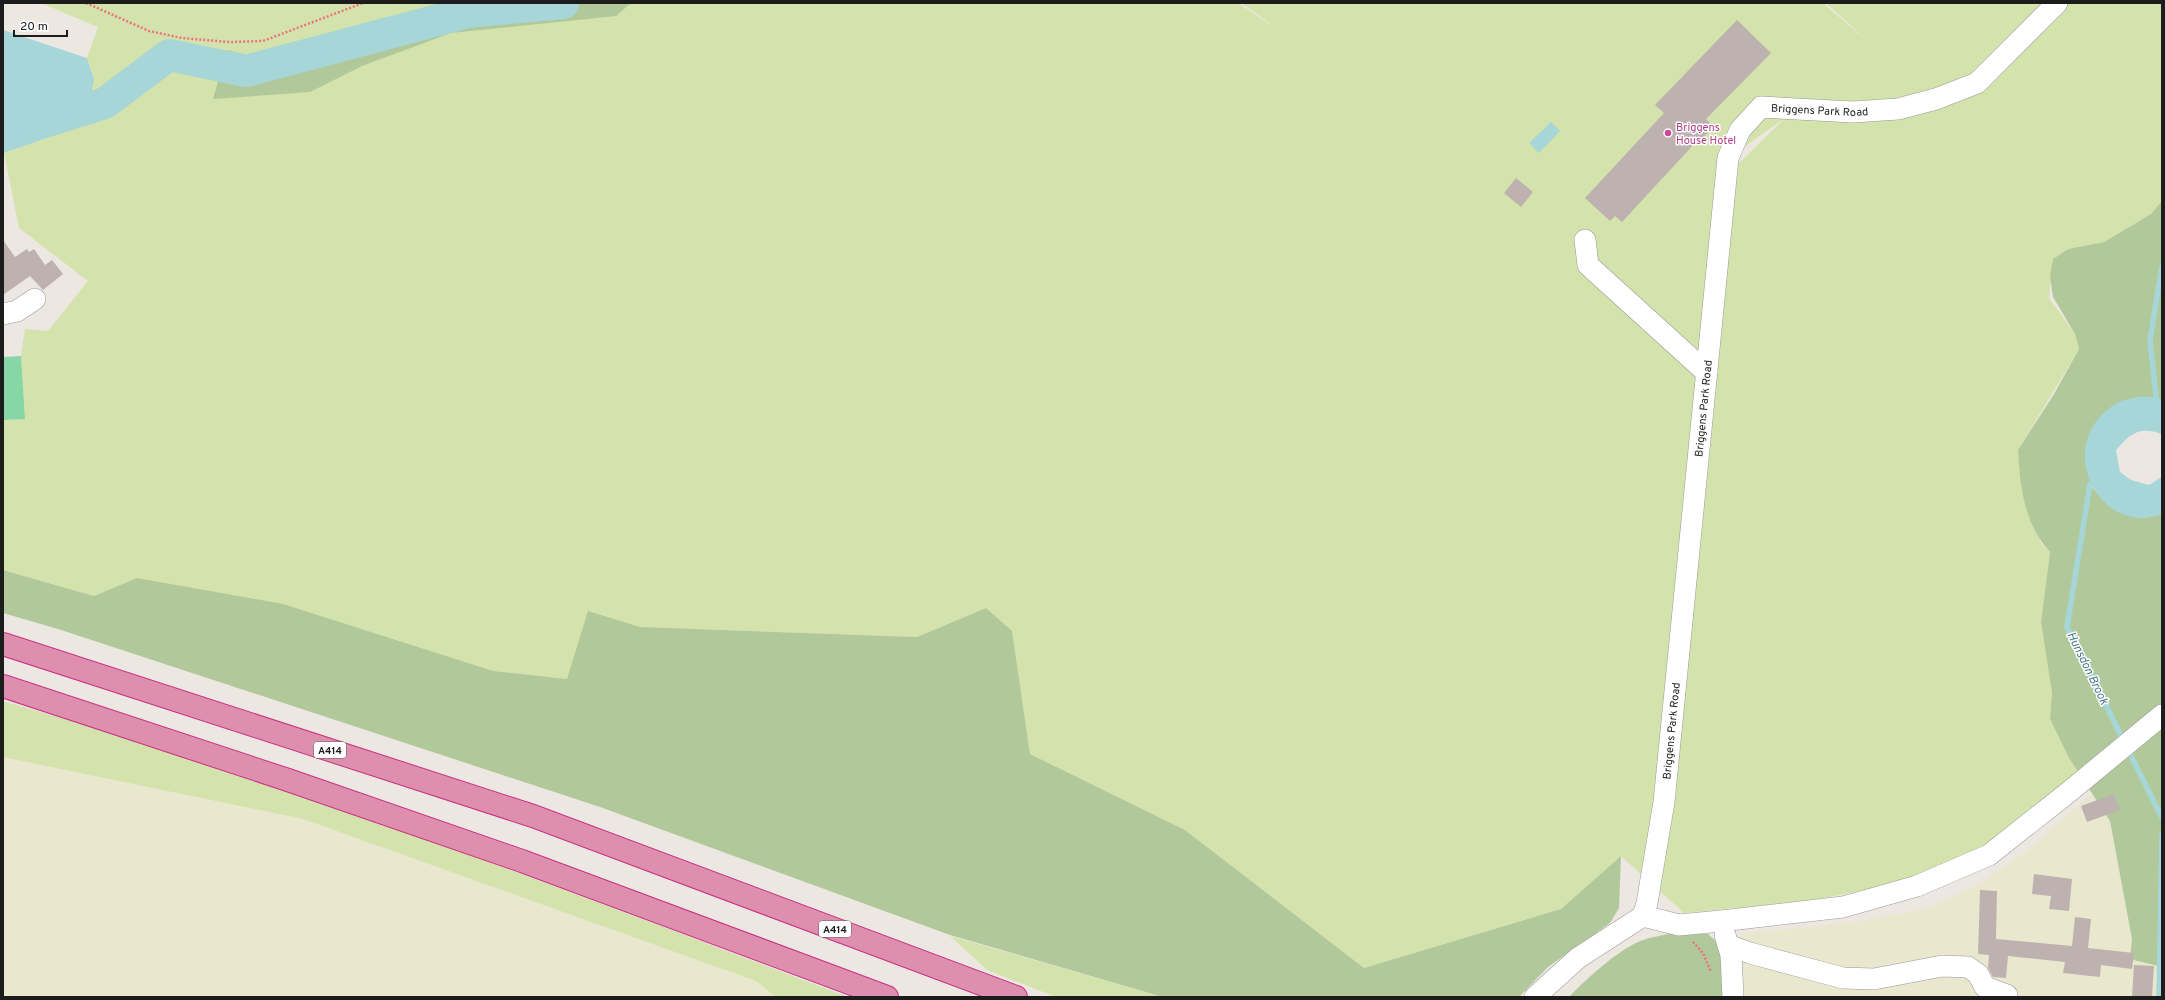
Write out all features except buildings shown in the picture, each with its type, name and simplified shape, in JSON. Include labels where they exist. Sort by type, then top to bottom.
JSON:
[{"type":"highway","name":"A414","points":[[3,644],[534,816],[1016,997]]},
{"type":"highway","points":[[3,686],[288,780],[515,859],[887,997]]},
{"type":"street","name":"Briggens Park Road","points":[[1643,916],[1657,853],[1664,802],[1728,158],[1740,130],[1762,107],[1853,112],[1898,109],[1936,100],[1977,83],[2057,3]]},
{"type":"street","points":[[1585,240],[1588,265],[1707,373]]},
{"type":"street","points":[[3,314],[17,311],[36,299]]},
{"type":"street","points":[[1535,997],[1578,958],[1643,916],[1679,925],[1842,907],[1917,886],[1989,855],[2070,791],[2162,715]]},
{"type":"street","points":[[1721,921],[1731,955],[1733,997]]},
{"type":"street","points":[[1728,945],[1750,953],[1843,978],[1874,979],[1942,966],[1968,967],[1978,974],[1985,987],[2007,995]]},
{"type":"path","points":[[86,3],[149,31],[182,38],[229,42],[263,41],[363,3]]},
{"type":"path","points":[[1679,925],[1703,953],[1715,979]]},
{"type":"shaded area","points":[[3,755],[303,819],[756,981],[776,997],[3,997]]},
{"type":"shaded area","points":[[2092,793],[2110,821],[2132,939],[2130,959],[2162,967],[2161,997],[1728,997],[1741,934],[1868,920],[1930,907],[1981,883],[2030,848]]},
{"type":"green space","points":[[41,3],[1238,3],[1285,34],[1241,3],[1823,3],[1874,47],[1826,3],[2162,3],[2162,201],[2151,214],[2104,242],[2068,249],[2053,259],[2049,298],[2075,334],[2079,349],[2018,450],[2023,493],[2041,543],[2050,552],[2041,622],[2052,693],[2050,719],[2069,758],[2081,777],[1985,850],[1914,881],[1808,901],[1684,913],[1621,856],[1561,909],[1364,968],[1185,830],[1030,754],[1012,632],[986,608],[917,637],[635,627],[567,679],[493,671],[138,578],[94,596],[3,570],[3,420],[25,419],[21,356],[25,329],[48,331],[88,281],[19,228],[4,153],[33,143],[94,79],[87,58],[98,27]],"holes":[[[1785,118],[1734,168],[1729,158]]]},
{"type":"green space","points":[[474,3],[631,3],[616,16],[451,33],[362,66],[310,92],[213,99],[227,50],[260,58],[323,42],[379,19]]},
{"type":"green space","points":[[2162,201],[2162,400],[2156,397],[2090,484],[2104,500],[2121,512],[2130,516],[2151,517],[2162,514],[2162,967],[2130,959],[2132,939],[2110,821],[2069,758],[2050,719],[2052,693],[2041,622],[2050,552],[2041,541],[2029,517],[2022,491],[2018,450],[2054,394],[2079,349],[2075,334],[2053,297],[2050,276],[2053,259],[2068,249],[2104,242],[2151,214]]},
{"type":"green space","points":[[21,356],[25,419],[3,420],[3,357]]},
{"type":"green space","points":[[3,570],[94,596],[137,578],[283,604],[493,671],[567,679],[588,611],[640,627],[917,637],[986,608],[1012,631],[1030,754],[1185,830],[1364,968],[1561,909],[1621,856],[1619,908],[1610,923],[1548,967],[1519,997],[1163,997],[950,935],[600,807],[58,629],[3,613]]},
{"type":"green space","points":[[3,701],[217,767],[323,803],[534,879],[848,997],[776,997],[756,981],[303,819],[3,757]]},
{"type":"green space","points":[[1668,934],[1708,934],[1735,958],[1728,997],[1569,997],[1594,973],[1624,950],[1643,940]]},
{"type":"green space","points":[[950,936],[1163,997],[1056,997],[987,970]]},
{"type":"water","points":[[3,30],[87,58],[94,79],[91,95],[75,124],[33,143],[3,153]]},
{"type":"water","points":[[1551,122],[1560,131],[1539,153],[1529,143]]},
{"type":"water","points":[[2137,397],[2156,397],[2162,400],[2162,434],[2141,431],[2131,435],[2116,450],[2120,472],[2131,480],[2149,485],[2162,477],[2162,514],[2139,518],[2119,512],[2102,500],[2091,482],[2085,462],[2087,441],[2097,420],[2117,403]]},
{"type":"waterway","points":[[3,135],[105,103],[169,55],[246,71],[468,12],[563,3]]},
{"type":"waterway","points":[[2156,397],[2150,340],[2162,267]]},
{"type":"waterway","name":"Hunsdon Brook","points":[[2090,484],[2067,627],[2162,818]]},
{"type":"waterway","name":"Hunsdon Brook","points":[[2159,997],[2162,834]]},
{"type":"place","name":"Briggens House Hotel","points":[[1668,133]]}]
